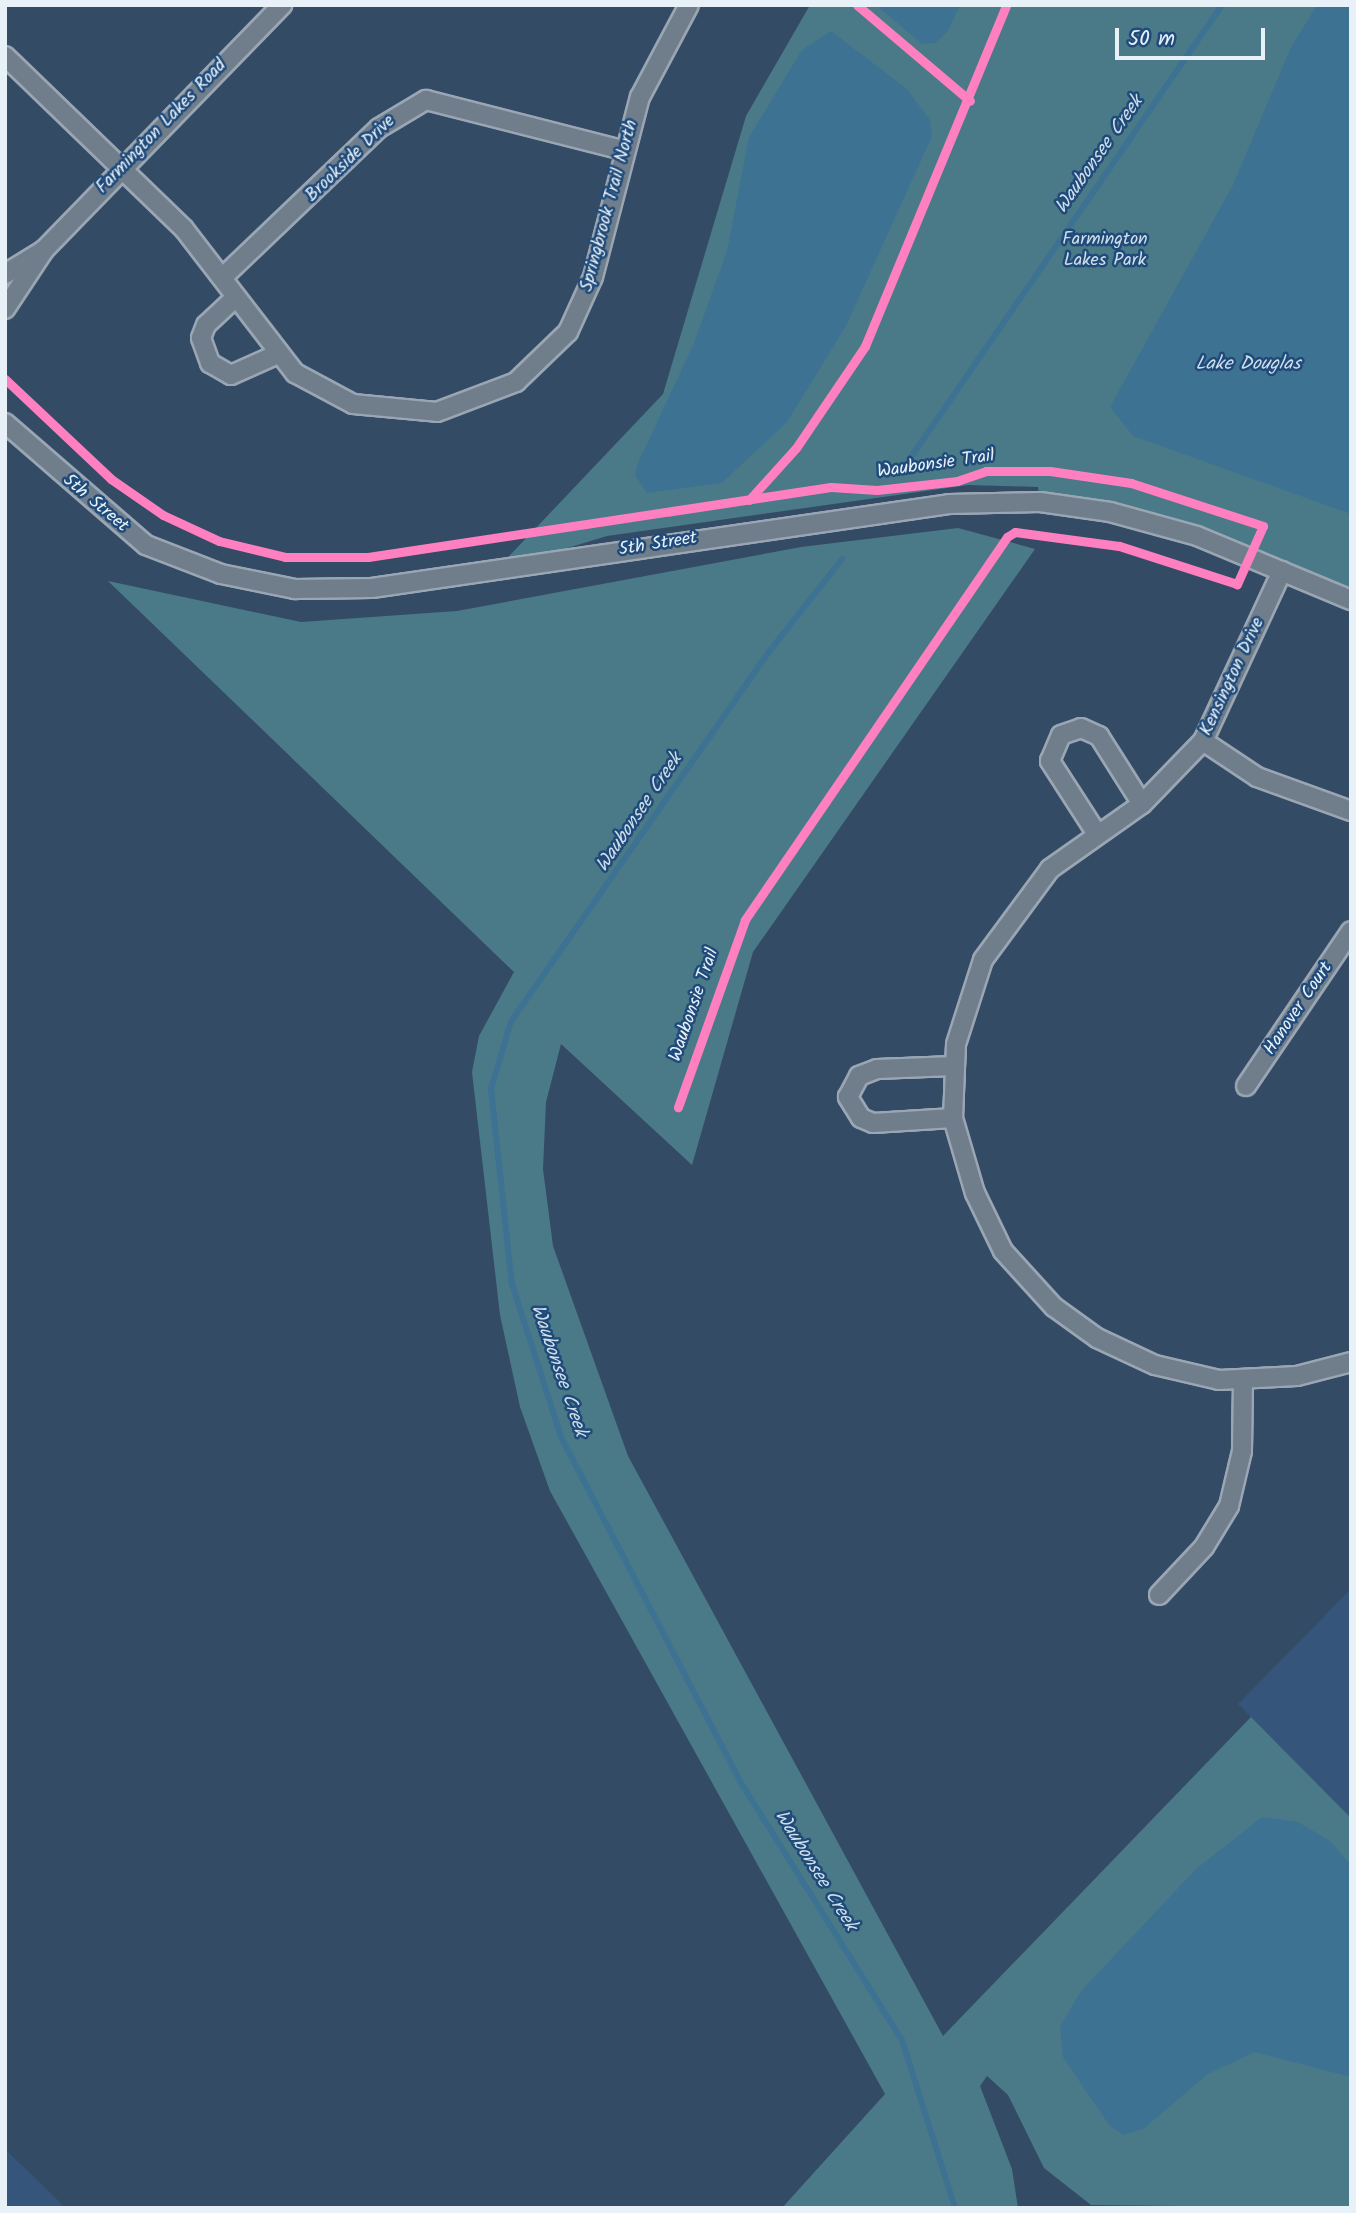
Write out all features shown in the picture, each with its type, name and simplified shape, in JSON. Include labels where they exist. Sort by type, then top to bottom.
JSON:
[{"type":"street","name":"Farmington Lakes Road","points":[[5,309],[44,250],[282,5]]},
{"type":"street","name":"Springbrook Trail North","points":[[5,56],[122,168],[224,276],[276,355],[330,396],[380,411],[438,412],[516,382],[555,349],[584,304],[622,150],[650,72],[689,5]]},
{"type":"street","name":"Brookside Drive","points":[[224,276],[379,128],[426,100],[622,150]]},
{"type":"street","name":"Farmington Lakes Road","points":[[5,274],[44,250]]},
{"type":"street","points":[[236,297],[206,325],[201,338],[210,363],[231,375],[276,355]]},
{"type":"street","name":"5th Street","points":[[5,423],[146,545],[221,574],[295,589],[372,588],[949,504],[1040,502],[1110,512],[1197,536],[1350,599]]},
{"type":"street","name":"Kensington Drive","points":[[1282,571],[1203,741],[1142,804],[1050,869],[1004,925],[969,992],[953,1066],[953,1118],[990,1226],[1012,1263],[1054,1307],[1136,1358],[1188,1375],[1243,1381],[1351,1362]]},
{"type":"street","points":[[1097,834],[1050,761],[1062,735],[1081,727],[1099,736],[1142,804]]},
{"type":"street","points":[[1203,741],[1257,777],[1351,811]]},
{"type":"street","name":"Hanover Court","points":[[1246,1086],[1351,931]]},
{"type":"street","points":[[953,1066],[877,1069],[859,1076],[848,1097],[861,1118],[873,1122],[953,1118]]},
{"type":"street","points":[[1159,1595],[1204,1547],[1229,1506],[1242,1451],[1243,1381]]},
{"type":"shaded area","points":[[1351,1589],[1351,1818],[1238,1704]]},
{"type":"shaded area","points":[[5,2149],[66,2208],[5,2208]]},
{"type":"green space","name":"Farmington Lakes Park","points":[[810,5],[1351,5],[1351,600],[1249,556],[1040,502],[1038,487],[968,485],[607,536],[496,570],[663,394],[746,116]]},
{"type":"green space","points":[[958,528],[1035,549],[753,952],[692,1165],[561,1044],[546,1102],[543,1169],[553,1246],[628,1456],[943,2036],[1251,1717],[1351,1818],[1351,2208],[1091,2205],[1044,2168],[1008,2095],[987,2076],[980,2086],[1012,2169],[1018,2208],[782,2208],[885,2094],[550,1491],[520,1407],[500,1315],[472,1072],[479,1036],[514,972],[108,581],[301,622],[457,611],[801,547]]},
{"type":"water","points":[[876,5],[960,5],[947,32],[935,43],[922,44]]},
{"type":"water","name":"Lake Douglas","points":[[1317,5],[1351,5],[1351,514],[1133,436],[1110,407],[1233,185],[1291,47]]},
{"type":"water","points":[[831,31],[907,89],[930,120],[932,136],[846,326],[787,422],[722,483],[647,493],[635,475],[638,463],[694,343],[727,251],[749,137],[802,50]]},
{"type":"water","points":[[1262,1817],[1298,1822],[1330,1841],[1351,1865],[1351,2077],[1255,2052],[1208,2074],[1143,2129],[1123,2135],[1109,2125],[1063,2057],[1060,2026],[1082,1990],[1196,1869]]},
{"type":"waterway","name":"Waubonsee Creek","points":[[909,460],[1222,5]]},
{"type":"waterway","name":"Waubonsee Creek","points":[[842,559],[768,653],[511,1021],[491,1089],[512,1284],[561,1437],[743,1786],[902,2040],[955,2208]]},
{"type":"cycle path","points":[[857,5],[970,101]]},
{"type":"cycle path","points":[[749,500],[796,448],[865,346],[1006,5]]},
{"type":"cycle path","name":"Waubonsie Trail","points":[[5,379],[111,479],[163,515],[219,541],[285,557],[368,557],[831,487],[877,490],[957,481],[986,471],[1050,471],[1131,483],[1263,526],[1237,584],[1119,546],[1015,532],[1007,537],[745,920],[678,1107]]}]
